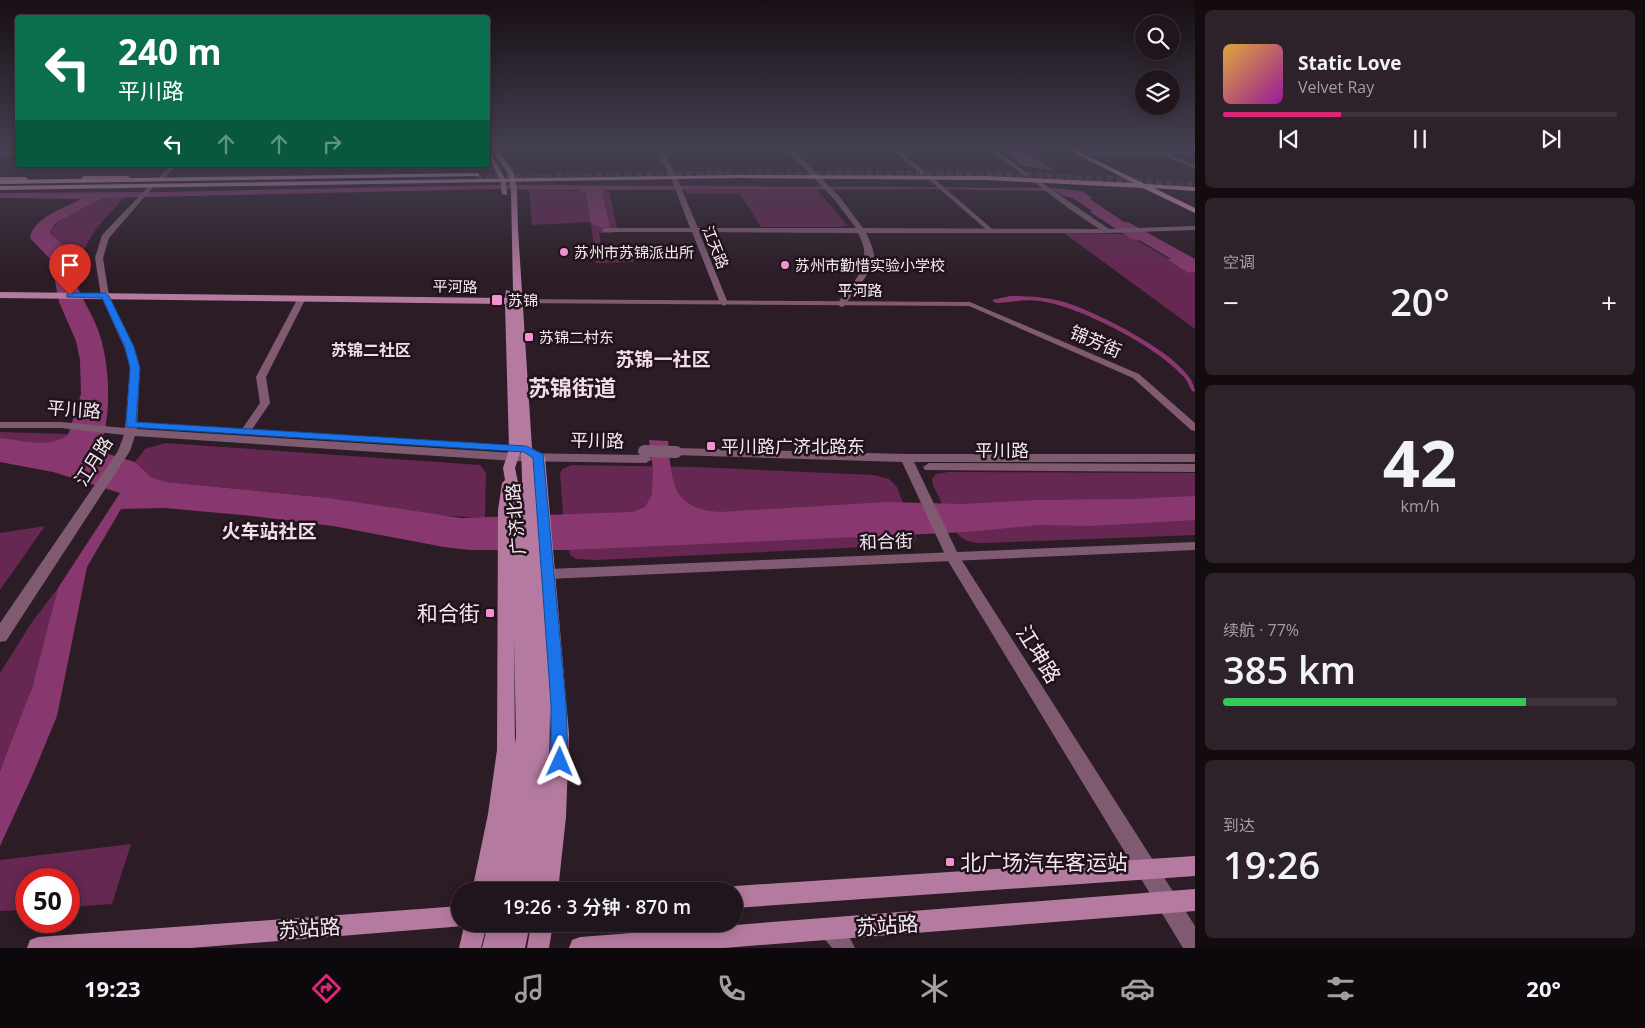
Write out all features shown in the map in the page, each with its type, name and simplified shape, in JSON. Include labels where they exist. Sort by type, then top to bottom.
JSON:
[{"type":"main road","name":"广济北路","points":[[509,191],[513,301],[522,456],[517,509],[525,553],[528,605],[541,706],[541,749],[536,822],[526,882]]},
{"type":"main road","points":[[1159,191],[1195,211]]},
{"type":"main road","points":[[1170,191],[1195,203]]},
{"type":"main road","name":"平河路","points":[[0,295],[513,301]]},
{"type":"main road","points":[[486,882],[498,814],[506,750],[507,709],[525,553],[543,507],[522,456]]},
{"type":"main road","points":[[522,456],[517,509],[525,553],[548,574],[558,704],[560,748],[556,817],[548,882]]},
{"type":"main road","name":"广济北路","points":[[507,882],[518,815],[524,750],[528,605]]},
{"type":"main road","points":[[743,896],[1195,866]]},
{"type":"main road","name":"苏站路","points":[[580,948],[1195,900]]},
{"type":"main road","name":"苏站路","points":[[38,948],[451,918]]},
{"type":"main road","points":[[470,948],[474,932]]},
{"type":"main road","points":[[493,948],[497,932]]},
{"type":"main road","points":[[514,948],[517,932]]},
{"type":"main road","points":[[538,948],[541,932]]},
{"type":"street","name":"江月路","points":[[0,636],[124,451],[131,428],[135,368],[129,347],[105,296],[99,258],[104,237],[146,191]]},
{"type":"street","name":"江天路","points":[[680,191],[724,303]]},
{"type":"street","points":[[830,191],[861,230],[870,255],[868,265],[841,304]]},
{"type":"street","points":[[945,191],[989,230]]},
{"type":"street","points":[[1049,191],[1110,230]]},
{"type":"street","points":[[606,230],[1110,230],[1195,228]]},
{"type":"street","points":[[244,432],[265,403],[261,377],[302,298]]},
{"type":"street","name":"平河路","points":[[513,301],[970,304]]},
{"type":"street","name":"锦芳街","points":[[970,304],[1136,376],[1195,428]]},
{"type":"street","name":"平川路","points":[[0,418],[64,421],[131,428],[522,456],[676,455],[1195,468]]},
{"type":"street","name":"平川路","points":[[0,425],[64,421]]},
{"type":"street","name":"平川路","points":[[131,428],[244,432],[522,456]]},
{"type":"street","name":"平川路","points":[[908,462],[1195,458]]},
{"type":"street","name":"江坤路","points":[[908,462],[953,557],[1144,868],[1195,947]]},
{"type":"street","name":"和合街","points":[[548,574],[1195,546]]},
{"type":"street","points":[[829,929],[845,948]]},
{"type":"shaded area","points":[[397,191],[102,198],[54,225],[50,232],[51,235],[64,246],[69,255],[75,281],[96,324],[105,358],[108,407],[103,438],[98,451],[135,462],[151,477],[166,482],[329,498],[461,518],[632,512],[645,507],[652,495],[653,470],[649,440],[668,441],[673,481],[677,491],[683,499],[704,510],[720,512],[887,502],[964,504],[1195,496],[1195,520],[1092,526],[1038,525],[968,532],[569,550],[470,550],[444,547],[333,526],[253,516],[164,508],[121,509],[87,567],[57,716],[0,846],[0,771],[32,688],[58,588],[120,493],[53,472],[0,462],[0,438],[44,443],[61,439],[68,435],[81,394],[80,360],[76,341],[59,302],[51,260],[30,238],[37,224],[43,219],[81,199],[0,198],[0,193]]},
{"type":"shaded area","points":[[529,191],[584,191],[591,222],[532,225]]},
{"type":"shaded area","points":[[583,191],[604,191],[602,193],[610,226],[603,228],[591,224],[585,192]]},
{"type":"shaded area","points":[[609,191],[617,228],[613,228],[613,233],[599,233],[602,249],[632,250],[634,262],[596,263],[591,224],[610,226],[602,193]]},
{"type":"shaded area","points":[[686,191],[818,191],[847,225],[840,227],[761,227],[740,194],[687,194]]},
{"type":"shaded area","points":[[1055,191],[1082,191],[1092,198],[1090,199],[1124,222],[1128,222],[1195,259],[1195,273],[1187,272],[1167,259],[1171,259],[1141,241],[1132,239],[1090,212],[1092,211],[1073,198],[1066,197]]},
{"type":"shaded area","points":[[125,197],[100,224],[87,244],[80,267],[81,280],[77,285],[68,251],[51,235],[52,228],[63,218],[102,198]]},
{"type":"shaded area","points":[[1064,233],[1126,234],[1195,274],[1195,329]]},
{"type":"shaded area","points":[[1010,296],[1037,297],[1064,302],[1118,325],[1161,351],[1178,365],[1191,379],[1195,392],[1192,391],[1184,377],[1170,363],[1116,329],[1076,311],[1040,301],[1024,300],[997,303],[992,300]]},
{"type":"shaded area","points":[[0,432],[69,434],[55,442],[36,444],[0,438]]},
{"type":"shaded area","points":[[165,443],[480,465],[486,473],[485,518],[434,515],[329,498],[166,482],[151,477],[135,462],[145,449]]},
{"type":"shaded area","points":[[572,465],[696,467],[874,475],[889,479],[897,487],[916,540],[913,544],[908,545],[597,560],[576,559],[570,555],[569,550],[563,515],[560,474],[562,469]]},
{"type":"shaded area","points":[[948,472],[1195,473],[1195,535],[976,543],[962,538],[956,532],[933,485],[932,479],[936,474]]},
{"type":"shaded area","points":[[45,526],[0,590],[0,533]]},
{"type":"shaded area","points":[[58,588],[27,704],[0,770],[0,673],[32,622]]},
{"type":"shaded area","points":[[131,844],[112,904],[80,906],[80,868],[15,868],[15,910],[0,911],[0,860]]},
{"type":"place","name":"苏州市苏锦派出所","points":[[564,252]]},
{"type":"place","name":"苏州市勤惜实验小学校","points":[[785,265]]},
{"type":"place","name":"苏锦","points":[[497,300]]},
{"type":"place","name":"苏锦二村东","points":[[529,337]]},
{"type":"place","name":"平川路广济北路东","points":[[711,446]]},
{"type":"place","name":"和合街","points":[[490,613]]},
{"type":"place","name":"北广场汽车客运站","points":[[950,862]]},
{"type":"district","name":"苏锦二社区","points":[[371,350]]},
{"type":"district","name":"苏锦一社区","points":[[663,359]]},
{"type":"district","name":"苏锦街道","points":[[572,387]]},
{"type":"district","name":"火车站社区","points":[[269,531]]},
{"type":"route","points":[[70,295],[105,296],[120,327],[129,347],[135,368],[131,424],[526,449],[539,457],[558,704],[560,762]]}]
